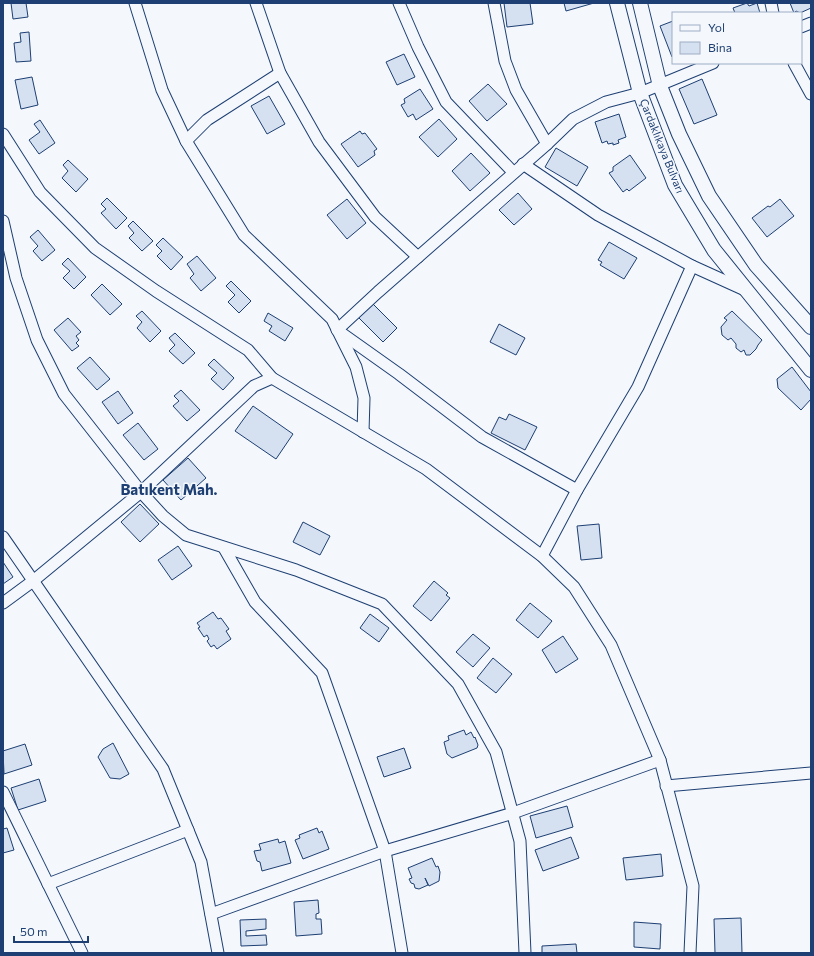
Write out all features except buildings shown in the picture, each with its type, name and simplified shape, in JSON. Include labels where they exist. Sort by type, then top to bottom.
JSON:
[{"type":"main road","name":"Çardaklıkaya Bulvarı","points":[[617,3],[640,93],[675,185],[714,250],[811,370]]},
{"type":"main road","name":"Çardaklıkaya Bulvarı","points":[[640,3],[660,86],[679,134],[709,196],[756,265],[811,327]]},
{"type":"street","points":[[136,3],[162,90],[186,141],[244,235],[332,319],[356,367],[364,398],[363,432]]},
{"type":"street","points":[[256,3],[280,73],[319,142],[375,216],[418,256]]},
{"type":"street","points":[[400,3],[418,47],[446,102],[513,172]]},
{"type":"street","points":[[494,3],[505,61],[516,90],[547,144]]},
{"type":"street","points":[[337,330],[418,256],[547,144],[573,119],[606,102],[660,86],[711,64]]},
{"type":"street","points":[[795,64],[811,94]]},
{"type":"street","points":[[186,141],[207,120],[280,73]]},
{"type":"street","points":[[3,134],[40,192],[95,248],[156,291],[248,350],[272,378],[426,469],[542,556],[574,587],[612,645],[660,760],[693,886],[690,953]]},
{"type":"street","points":[[523,164],[598,215],[692,266],[746,290]]},
{"type":"street","points":[[3,221],[16,278],[37,340],[64,394],[141,492],[163,516],[186,535],[296,570],[382,604],[458,684],[496,752],[520,841],[525,953]]},
{"type":"street","points":[[542,556],[577,490],[638,387],[692,266]]},
{"type":"street","points":[[337,330],[399,374],[482,438],[577,490]]},
{"type":"street","points":[[3,602],[33,580],[141,492],[254,386],[272,378]]},
{"type":"street","points":[[3,537],[163,768],[201,862],[218,953]]},
{"type":"street","points":[[224,548],[255,602],[322,673],[385,851],[402,953]]},
{"type":"street","points":[[211,914],[385,851],[513,813],[660,760]]},
{"type":"street","points":[[666,786],[811,773]]},
{"type":"street","points":[[3,792],[82,953]]},
{"type":"street","points":[[48,884],[188,830]]},
{"type":"district","name":"Batıkent Mah.","points":[[169,490]]}]
